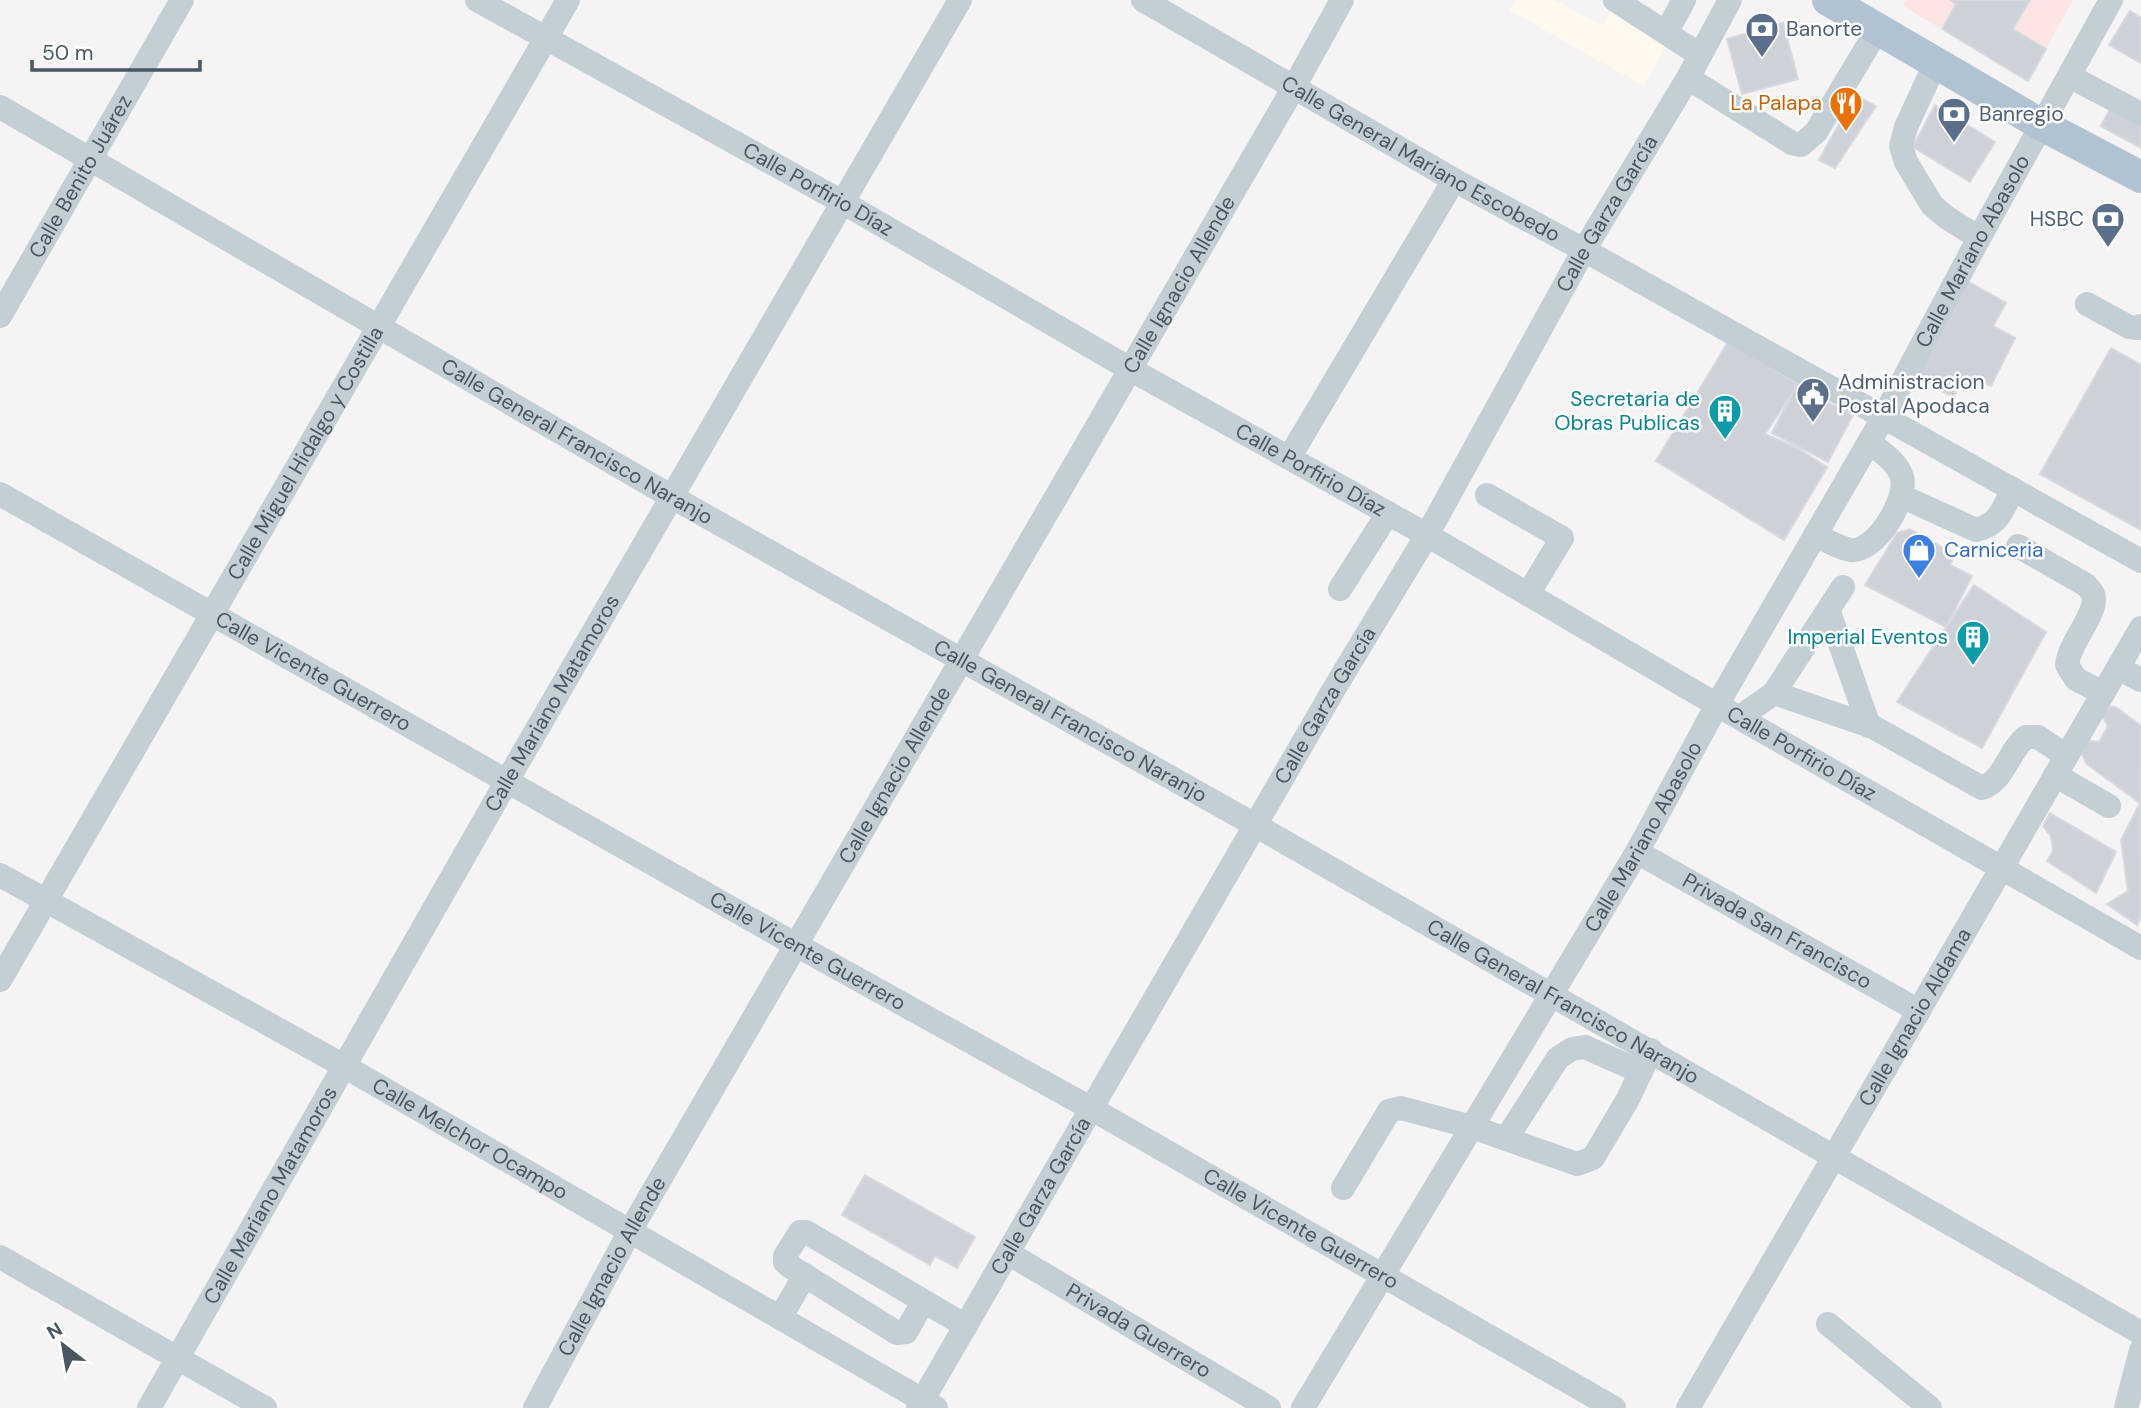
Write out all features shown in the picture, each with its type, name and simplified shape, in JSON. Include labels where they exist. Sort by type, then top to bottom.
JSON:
[{"type":"main road","points":[[1828,0],[2042,125],[2141,177]]},
{"type":"street","name":"Calle Benito Juárez","points":[[0,316],[182,0]]},
{"type":"street","name":"Calle Porfirio Díaz","points":[[477,0],[844,203],[1130,369],[1427,535],[2141,948]]},
{"type":"street","name":"Calle Miguel Hidalgo y Costilla","points":[[0,980],[568,0]]},
{"type":"street","name":"Calle Mariano Matamoros","points":[[149,1408],[507,781],[960,0]]},
{"type":"street","name":"Calle General Mariano Escobedo","points":[[1143,0],[1454,180],[2141,561]]},
{"type":"street","name":"Calle Ignacio Allende","points":[[535,1408],[631,1231],[1342,0]]},
{"type":"street","points":[[1615,0],[1700,55]]},
{"type":"street","points":[[1666,33],[1684,0]]},
{"type":"street","name":"Calle Garza García","points":[[926,1405],[966,1326],[1255,825],[1427,535],[1584,250],[1688,78],[1730,0]]},
{"type":"street","name":"Calle Mariano Abasolo","points":[[1303,1408],[1637,852],[1717,705],[1883,418],[2111,0]]},
{"type":"street","points":[[1688,78],[1792,143],[1801,145],[1816,132],[1878,29]]},
{"type":"street","points":[[1936,62],[1906,127],[1901,146],[1906,162],[1932,205],[1979,238]]},
{"type":"street","points":[[2069,76],[2141,114]]},
{"type":"street","name":"Calle General Francisco Naranjo","points":[[0,107],[672,497],[1553,994],[1646,1061],[1835,1155],[2141,1333]]},
{"type":"street","points":[[1289,458],[1454,180]]},
{"type":"street","points":[[2087,304],[2129,327],[2141,326]]},
{"type":"street","points":[[1815,535],[1851,550],[1866,547],[1876,539],[1903,497],[1902,478],[1895,463],[1869,442]]},
{"type":"street","points":[[1903,497],[1976,530],[1988,528],[1998,518],[2013,489]]},
{"type":"street","name":"Calle Vicente Guerrero","points":[[0,494],[212,616],[1092,1109],[1614,1408]]},
{"type":"street","points":[[1487,495],[1562,538],[1528,594]]},
{"type":"street","points":[[1340,589],[1388,513]]},
{"type":"street","points":[[2018,546],[2086,585],[2093,593],[2095,600],[2092,609],[2068,655],[2067,665],[2076,679],[2103,693]]},
{"type":"street","points":[[1740,718],[1774,693],[1843,587]]},
{"type":"street","points":[[1829,612],[1869,726]]},
{"type":"street","name":"Calle Ignacio Aldama","points":[[1688,1408],[2141,628]]},
{"type":"street","points":[[2118,668],[2141,680]]},
{"type":"street","points":[[1774,693],[1869,726],[1982,788],[1995,780],[2026,737],[2038,737],[2060,765],[2109,806]]},
{"type":"street","name":"Privada San Francisco","points":[[1637,852],[1919,1011]]},
{"type":"street","name":"Calle Melchor Ocampo","points":[[0,876],[344,1066],[926,1405]]},
{"type":"street","points":[[1343,1188],[1389,1111],[1401,1108],[1472,1127],[1506,1139],[1577,1164],[1593,1158],[1629,1099],[1646,1061],[1585,1048],[1572,1049],[1558,1058],[1506,1139]]},
{"type":"street","points":[[923,1302],[906,1332],[897,1334],[788,1265],[784,1258],[797,1234],[802,1231],[966,1326]]},
{"type":"street","name":"Privada Guerrero","points":[[1008,1254],[1269,1408]]},
{"type":"street","points":[[0,1257],[265,1408]]},
{"type":"street","points":[[780,1318],[804,1275]]},
{"type":"street","points":[[1828,1324],[1930,1408]]},
{"type":"street","points":[[2126,1408],[2141,1350]]},
{"type":"shaded area","points":[[1515,0],[1555,0],[1602,26],[1612,9],[1667,43],[1644,86],[1509,10]]},
{"type":"shaded area","points":[[1906,0],[2073,0],[2028,81],[1903,6]]},
{"type":"building","points":[[1950,0],[2030,0],[2013,29],[2046,49],[2028,81],[1942,29],[1956,4]]},
{"type":"building","points":[[2130,11],[2141,18],[2141,63],[2109,45]]},
{"type":"building","name":"Banorte","points":[[1783,23],[1798,79],[1742,94],[1727,39]]},
{"type":"building","name":"La Palapa","points":[[1855,95],[1876,106],[1835,168],[1819,160]]},
{"type":"building","points":[[2113,104],[2141,121],[2141,148],[2101,126]]},
{"type":"building","name":"Banregio","points":[[1935,105],[1995,142],[1970,182],[1913,147]]},
{"type":"building","points":[[1969,282],[2006,303],[1993,326],[2015,338],[1991,386],[1968,375],[1953,397],[1916,377]]},
{"type":"building","name":"Secretaria de Obras Publicas","points":[[1728,342],[1798,384],[1765,434],[1797,448],[1827,467],[1784,540],[1656,461]]},
{"type":"building","points":[[2111,348],[2141,365],[2141,530],[2040,474]]},
{"type":"building","name":"Administracion Postal Apodaca","points":[[1796,386],[1853,415],[1828,462],[1772,433]]},
{"type":"building","name":"Carniceria","points":[[1910,529],[1955,555],[1950,565],[1972,576],[1946,627],[1865,585],[1897,533]]},
{"type":"building","name":"Imperial Eventos","points":[[1974,585],[2046,632],[1982,748],[1897,702]]},
{"type":"building","points":[[2111,707],[2116,707],[2141,726],[2140,803],[2087,764],[2082,754],[2085,745],[2090,741],[2099,742],[2108,726],[2102,716]]},
{"type":"building","points":[[2140,803],[2141,917],[2137,925],[2107,904],[2128,891],[2121,840]]},
{"type":"building","points":[[2050,813],[2116,852],[2096,893],[2047,861],[2053,851],[2052,842],[2043,826]]},
{"type":"building","points":[[865,1175],[975,1237],[957,1268],[935,1256],[930,1265],[842,1215]]},
{"type":"place","name":"Banorte","points":[[1762,59]]},
{"type":"place","name":"La Palapa","points":[[1846,133]]},
{"type":"place","name":"Banregio","points":[[1954,144]]},
{"type":"place","name":"HSBC","points":[[2108,249]]},
{"type":"place","name":"Administracion Postal Apodaca","points":[[1813,424]]},
{"type":"place","name":"Secretaria de Obras Publicas","points":[[1725,441]]},
{"type":"place","name":"Carniceria","points":[[1919,580]]},
{"type":"place","name":"Imperial Eventos","points":[[1973,667]]}]
